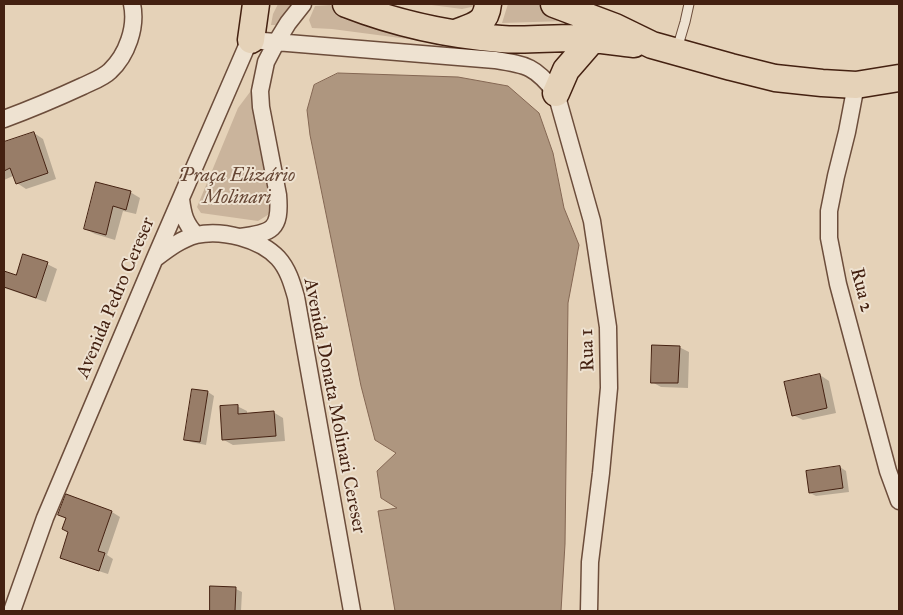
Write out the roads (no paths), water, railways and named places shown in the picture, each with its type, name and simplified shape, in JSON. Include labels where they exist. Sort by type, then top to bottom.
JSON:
[{"type":"main road","points":[[251,40],[256,4]]},
{"type":"main road","points":[[346,4],[394,20],[455,33],[504,39],[574,38],[664,49],[775,78],[815,83],[856,85],[899,78]]},
{"type":"main road","points":[[455,33],[476,25],[483,19],[487,13],[488,4]]},
{"type":"main road","points":[[554,4],[615,27],[664,49]]},
{"type":"main road","points":[[556,93],[566,70],[592,40]]},
{"type":"street","points":[[4,119],[46,103],[109,72],[124,52],[132,33],[132,4]]},
{"type":"street","name":"Avenida Pedro Cereser","points":[[12,611],[45,518],[180,199],[251,40],[264,4]]},
{"type":"street","points":[[155,258],[183,240],[196,235],[240,236],[266,233],[273,228],[277,220],[279,208],[278,195],[261,108],[260,91],[266,62],[276,41],[303,4]]},
{"type":"street","points":[[251,40],[495,60],[518,64],[535,70],[545,78],[556,93]]},
{"type":"street","name":"Rua 2","points":[[856,85],[829,211],[829,238],[838,284],[877,433],[899,501]]},
{"type":"street","name":"Rua 1","points":[[556,93],[592,221],[608,327],[609,388],[590,562],[589,611]]},
{"type":"street","points":[[180,199],[183,216],[188,226],[196,235]]},
{"type":"street","name":"Avenida Donata Molinari Cereser","points":[[240,236],[267,249],[278,258],[292,282],[352,611]]},
{"type":"lane","points":[[664,49],[686,22],[689,4]]},
{"type":"park label","name":"Praça Elizário Molinari","points":[[237,187]]}]
